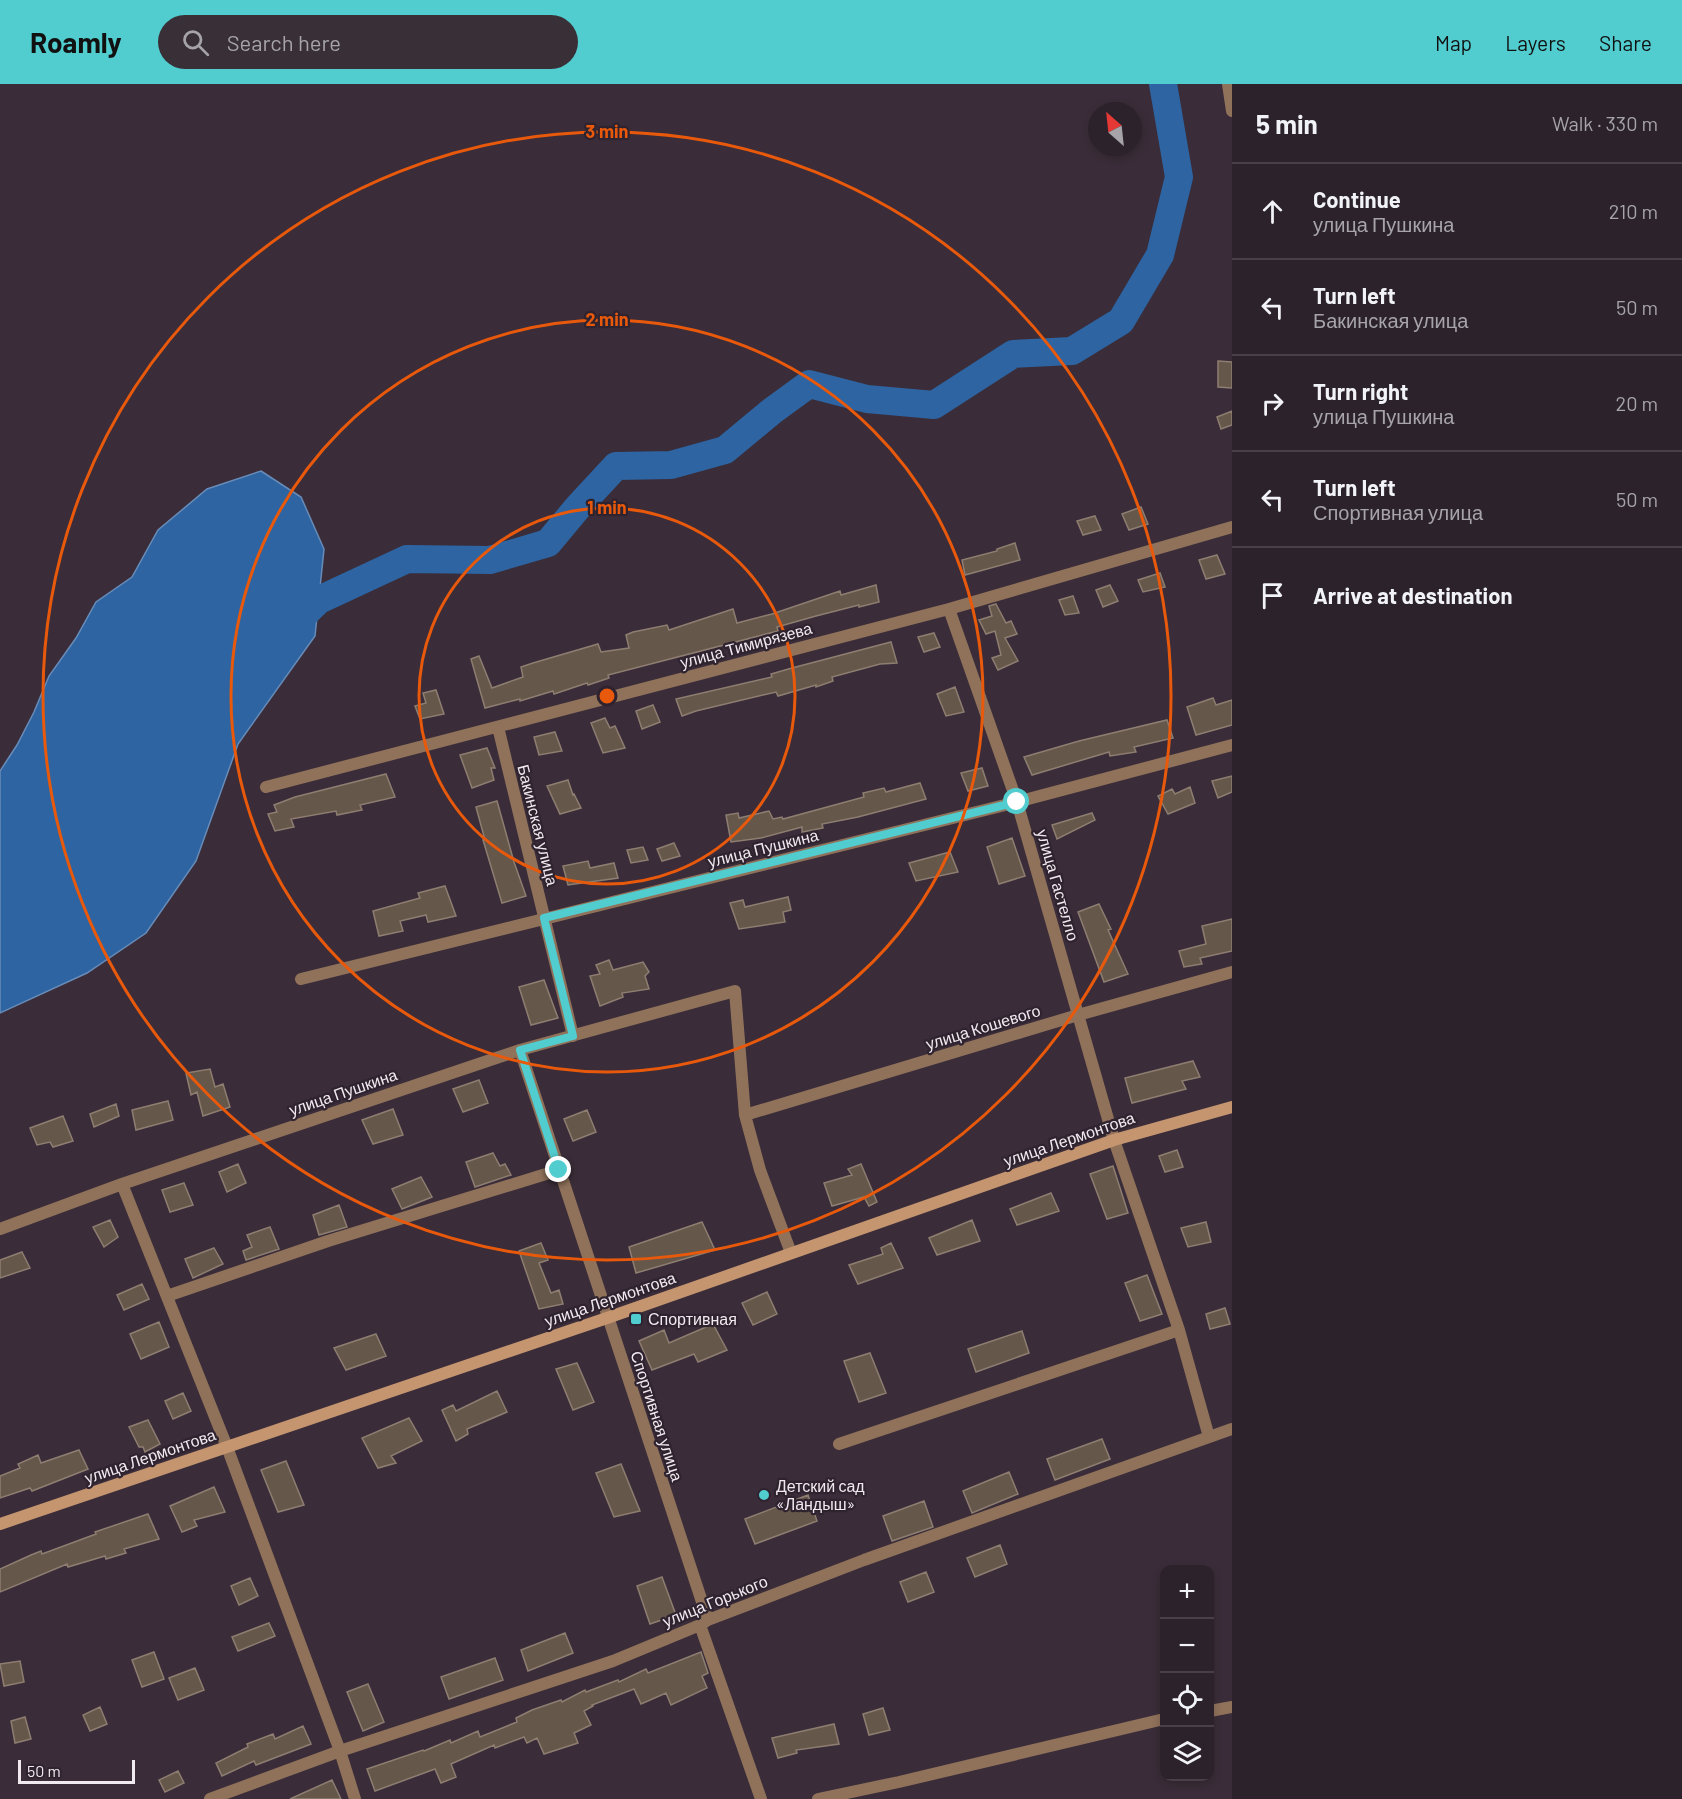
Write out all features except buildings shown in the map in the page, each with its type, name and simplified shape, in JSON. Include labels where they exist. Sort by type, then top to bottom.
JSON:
[{"type":"street","points":[[1228,84],[1232,111]]},
{"type":"street","name":"улица Тимирязева","points":[[266,787],[949,609],[1232,527]]},
{"type":"street","name":"улица Гастелло","points":[[949,609],[1017,802],[1114,1140],[1179,1329],[1209,1437]]},
{"type":"street","name":"Бакинская улица","points":[[498,727],[573,1036]]},
{"type":"street","name":"улица Пушкина","points":[[301,979],[1017,802],[1232,745]]},
{"type":"street","name":"улица Кошевого","points":[[745,1115],[1232,972]]},
{"type":"street","name":"улица Пушкина","points":[[0,1229],[122,1184],[520,1050],[735,991],[745,1115]]},
{"type":"street","name":"Спортивная улица","points":[[520,1050],[761,1799]]},
{"type":"street","name":"улица Лермонтова","points":[[0,1524],[607,1317],[1114,1140],[1232,1107]]},
{"type":"street","points":[[745,1115],[760,1170],[791,1253]]},
{"type":"street","points":[[167,1296],[328,1241],[559,1170]]},
{"type":"street","points":[[122,1184],[227,1447],[340,1751],[355,1799]]},
{"type":"street","points":[[839,1444],[1179,1329]]},
{"type":"street","name":"улица Горького","points":[[210,1799],[340,1751],[613,1661],[704,1622],[864,1560],[1232,1430]]},
{"type":"street","points":[[1214,1710],[1232,1707]]},
{"type":"street","points":[[818,1799],[1160,1720]]},
{"type":"water","points":[[261,471],[301,497],[324,549],[315,636],[238,744],[196,861],[146,933],[87,973],[0,1013],[0,771],[17,745],[49,676],[76,638],[96,602],[132,577],[158,530],[207,489]]},
{"type":"waterway","points":[[291,627],[319,600],[407,559],[490,560],[548,543],[616,466],[671,465],[725,450],[809,384],[867,399],[934,405],[1013,354],[1072,351],[1121,321],[1160,255],[1179,177],[1163,84]]},
{"type":"place","name":"Спортивная","points":[[636,1319]]},
{"type":"place","name":"Детский сад «Ландыш»","points":[[764,1495]]},
{"type":"route","points":[[559,1170],[520,1050],[573,1036],[544,918],[1017,802]]}]
